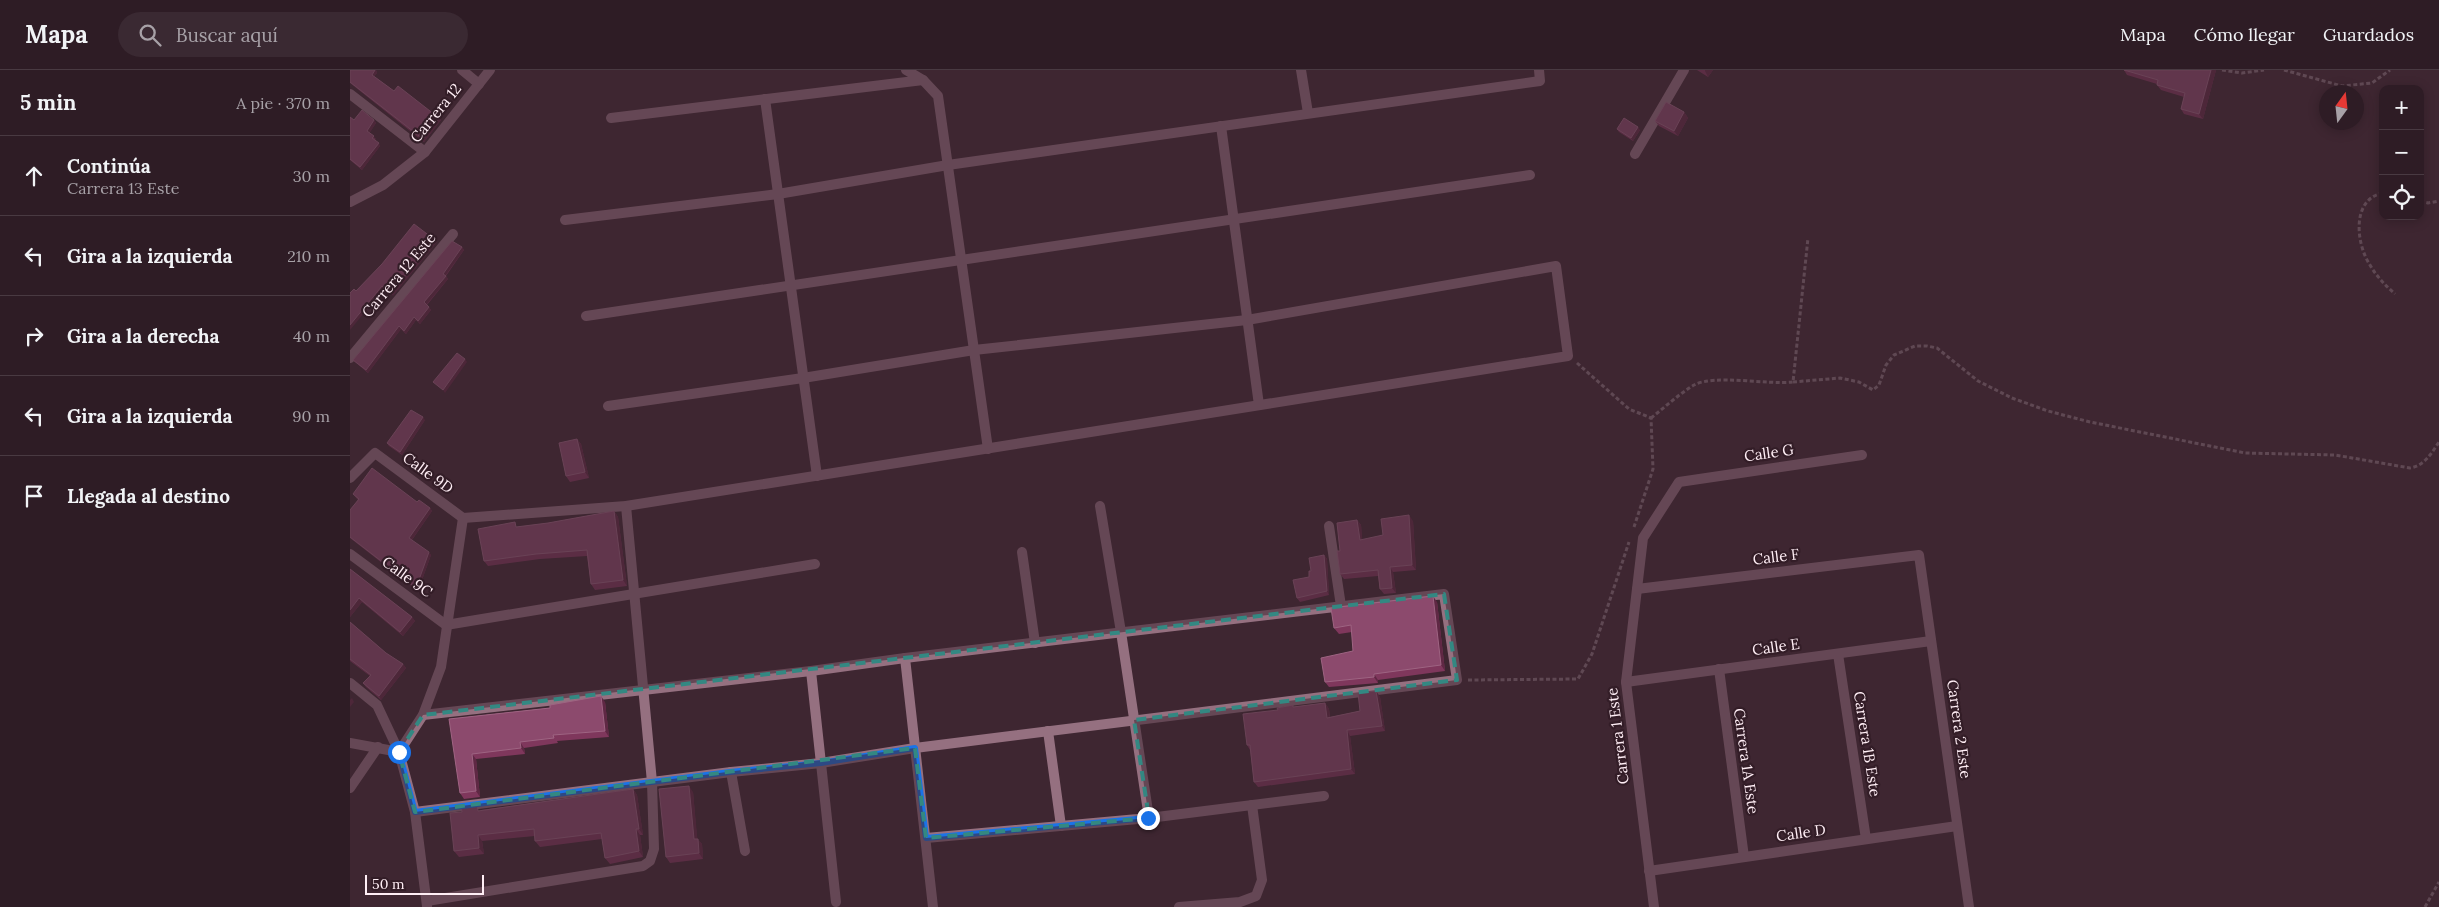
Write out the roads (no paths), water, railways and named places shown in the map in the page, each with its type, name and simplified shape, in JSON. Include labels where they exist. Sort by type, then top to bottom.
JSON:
[{"type":"street","points":[[462,70],[479,84]]},
{"type":"street","name":"Carrera 12","points":[[350,202],[383,185],[425,152],[490,70]]},
{"type":"street","points":[[906,70],[923,80],[938,96],[988,448]]},
{"type":"street","points":[[1301,70],[1308,114]]},
{"type":"street","points":[[565,220],[778,194],[948,165],[1540,81],[1539,70]]},
{"type":"street","points":[[1636,154],[1684,70]]},
{"type":"street","points":[[611,118],[923,80]]},
{"type":"street","points":[[350,94],[425,152]]},
{"type":"street","points":[[765,99],[817,476]]},
{"type":"street","points":[[1221,126],[1258,405]]},
{"type":"street","points":[[586,316],[1530,175]]},
{"type":"street","name":"Carrera 12 Este","points":[[350,358],[452,234]]},
{"type":"street","points":[[399,752],[423,715],[441,666],[463,518],[626,506],[1568,356],[1556,266],[1248,320],[974,350],[803,378],[608,406]]},
{"type":"street","name":"Calle 9D","points":[[350,478],[375,453],[463,518]]},
{"type":"street","name":"Calle G","points":[[1679,482],[1862,455]]},
{"type":"street","name":"Carrera 1 Este","points":[[1654,907],[1626,682],[1643,538],[1679,482]]},
{"type":"street","points":[[350,683],[377,705],[399,752],[415,812],[427,904],[643,866],[650,861],[654,849],[652,782],[626,506]]},
{"type":"street","points":[[1100,506],[1121,632],[1148,818]]},
{"type":"street","points":[[1329,526],[1341,606]]},
{"type":"street","points":[[1022,552],[1035,642]]},
{"type":"street","name":"Calle 9C","points":[[350,554],[446,624]]},
{"type":"street","name":"Calle F","points":[[1637,589],[1919,555]]},
{"type":"street","name":"Carrera 2 Este","points":[[1919,555],[1968,907]]},
{"type":"street","points":[[446,624],[814,564]]},
{"type":"street","points":[[415,812],[730,772],[821,763],[915,748],[1457,680],[1444,594],[1035,642],[811,671],[423,715]]},
{"type":"street","name":"Calle E","points":[[1626,682],[1931,641]]},
{"type":"street","name":"Carrera 1B Este","points":[[1838,654],[1866,839]]},
{"type":"street","points":[[905,658],[933,907]]},
{"type":"street","name":"Carrera 1A Este","points":[[1719,670],[1744,857]]},
{"type":"street","points":[[811,671],[836,902]]},
{"type":"street","points":[[1048,731],[1061,826]]},
{"type":"street","points":[[350,743],[399,752]]},
{"type":"street","points":[[350,788],[378,747]]},
{"type":"street","points":[[730,772],[745,851]]},
{"type":"street","points":[[926,838],[1148,818],[1324,796]]},
{"type":"street","points":[[1179,907],[1240,902],[1256,896],[1262,880],[1252,805]]},
{"type":"street","name":"Calle D","points":[[1649,871],[1957,826]]}]
